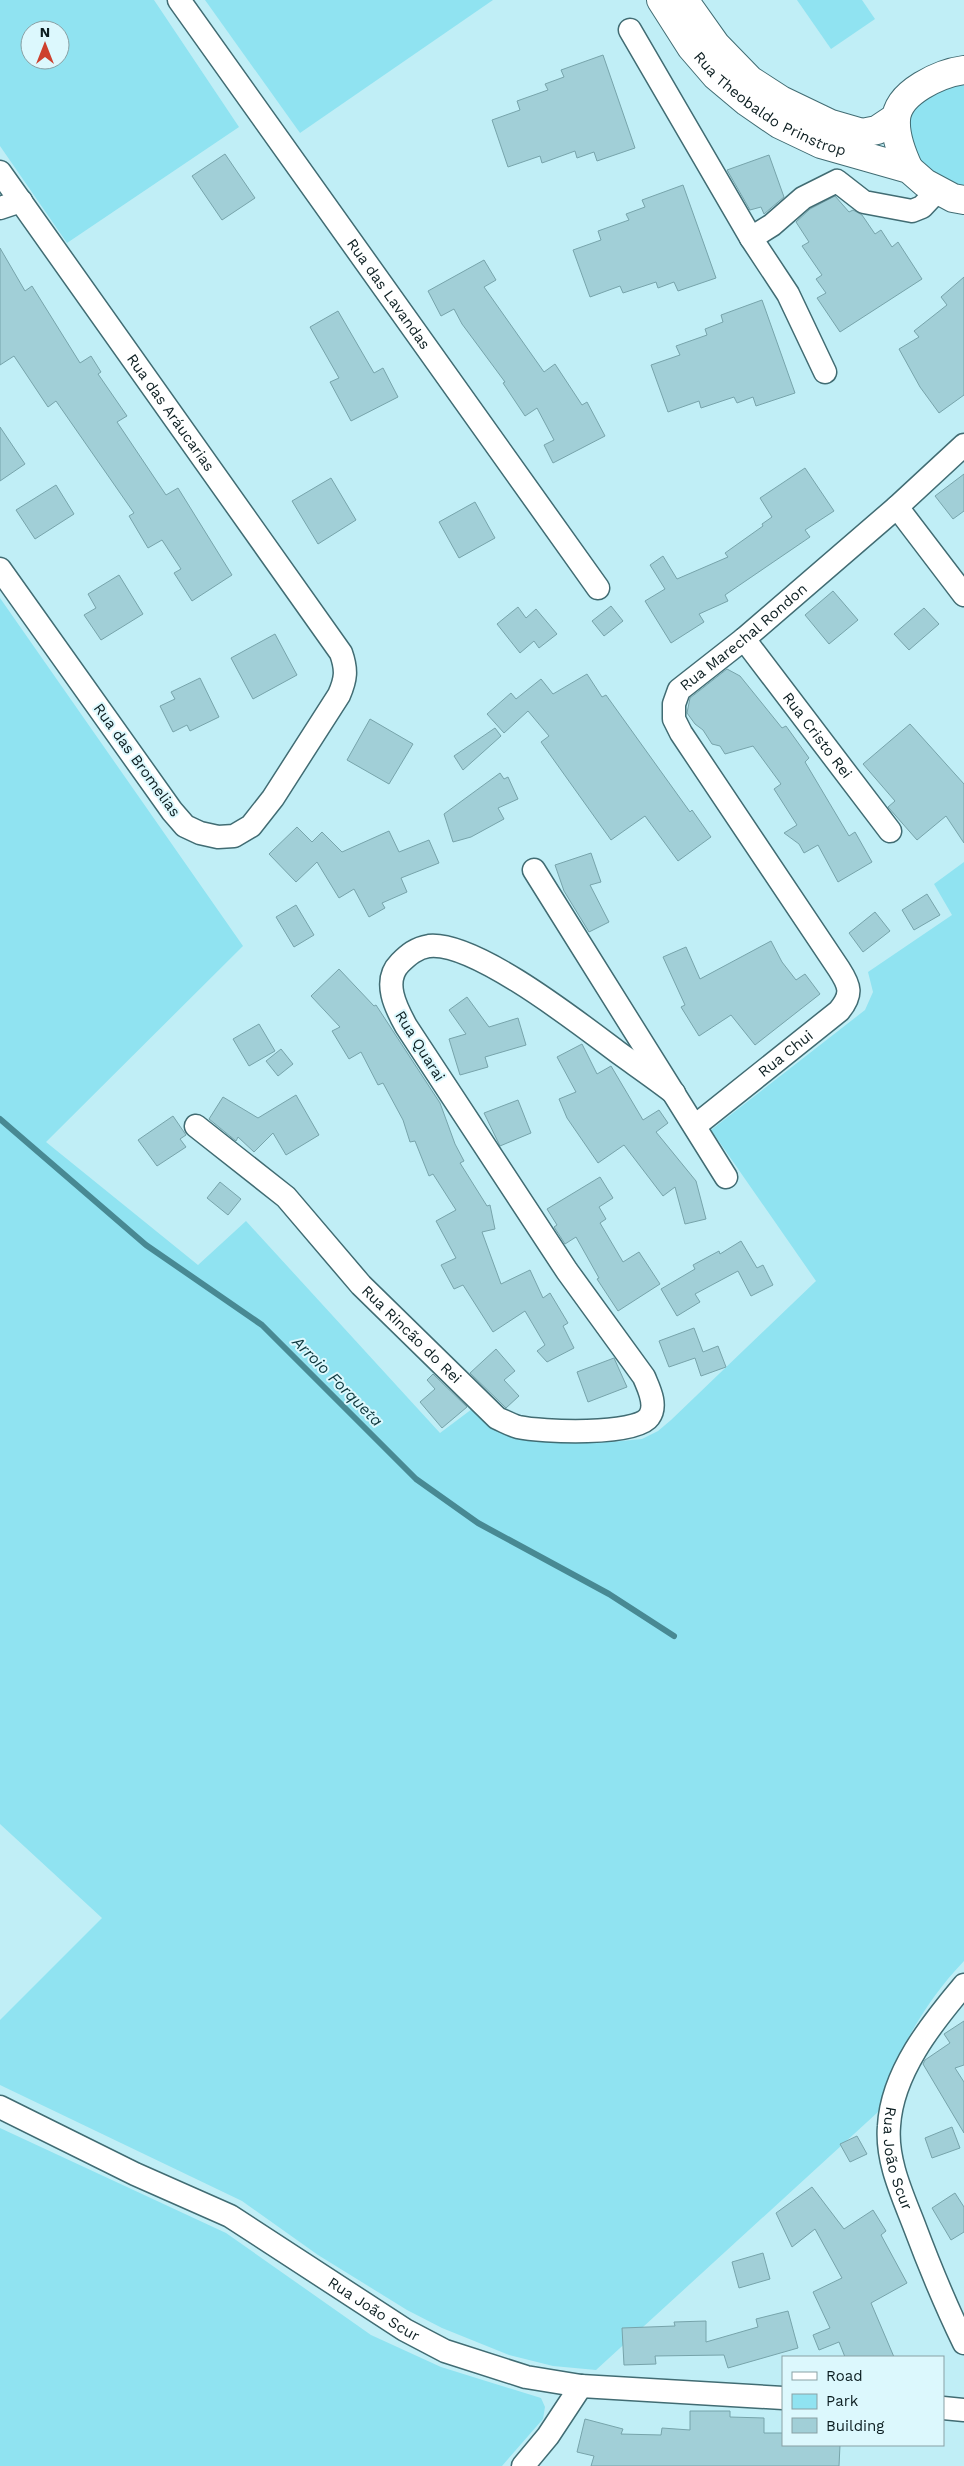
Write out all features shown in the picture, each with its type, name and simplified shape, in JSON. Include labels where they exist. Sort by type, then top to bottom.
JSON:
[{"type":"street","name":"Rua das Lavandas","points":[[180,0],[598,588]]},
{"type":"street","name":"Rua Theobaldo Prinstrop","points":[[661,0],[691,47],[716,76],[747,102],[779,124],[821,144],[908,169],[925,183],[953,198],[964,200]]},
{"type":"street","name":"Rua Theobaldo Prinstrop","points":[[684,0],[716,45],[750,80],[782,100],[831,124],[862,133],[877,130],[895,118],[903,103],[916,89],[938,76],[964,70]]},
{"type":"street","points":[[630,30],[752,238],[788,294],[825,372]]},
{"type":"street","points":[[895,118],[898,141],[908,169]]},
{"type":"street","name":"Rua das Aráucarias","points":[[0,172],[10,205],[341,653]]},
{"type":"street","points":[[752,238],[772,225],[803,198],[838,180],[864,202],[912,211],[922,207],[938,190]]},
{"type":"street","name":"Rua Marechal Rondon","points":[[839,969],[681,733],[674,719],[674,704],[679,690],[744,639],[897,507],[964,445]]},
{"type":"street","points":[[897,507],[964,595]]},
{"type":"street","name":"Rua das Bromelias","points":[[0,569],[172,810],[185,826],[200,833],[218,837],[234,836],[251,826],[272,798],[339,695],[345,681],[347,668],[341,653]]},
{"type":"street","name":"Rua Cristo Rei","points":[[744,639],[890,831]]},
{"type":"street","points":[[534,870],[726,1177]]},
{"type":"street","name":"Rua Quarai","points":[[651,1393],[644,1376],[566,1271],[406,1026],[394,1004],[391,985],[396,966],[412,952],[428,946],[449,947],[499,970],[539,995],[674,1093]]},
{"type":"street","name":"Rua Chui","points":[[695,1126],[839,1011],[847,1002],[849,990],[847,981],[839,969]]},
{"type":"street","name":"Rua Rincão do Rei","points":[[196,1126],[286,1197],[361,1286],[497,1418],[518,1427],[564,1432],[617,1430],[639,1424],[649,1417],[652,1407],[651,1393]]},
{"type":"street","name":"Rua João Scur","points":[[964,1984],[936,2019],[903,2075],[893,2103],[888,2127],[890,2152],[897,2181],[940,2294],[964,2343]]},
{"type":"street","name":"Rua João Scur","points":[[0,2107],[135,2174],[230,2216],[405,2330],[446,2351],[526,2377],[581,2386],[782,2398]]},
{"type":"street","points":[[523,2466],[548,2436],[581,2386]]},
{"type":"street","points":[[944,2408],[964,2410]]},
{"type":"green space","points":[[0,0],[154,0],[239,127],[67,243],[0,146]]},
{"type":"green space","points":[[205,0],[493,0],[300,133]]},
{"type":"green space","points":[[797,0],[862,0],[875,19],[831,49]]},
{"type":"green space","points":[[964,81],[964,191],[922,171],[906,142],[912,108],[922,96]]},
{"type":"green space","points":[[0,598],[243,946],[46,1142],[198,1265],[246,1221],[440,1433],[472,1409],[528,1438],[611,1442],[642,1439],[658,1431],[671,1420],[816,1281],[711,1130],[865,1010],[873,992],[868,972],[952,915],[934,884],[964,862],[964,1961],[949,1977],[912,2031],[893,2070],[878,2112],[596,2370],[553,2366],[509,2355],[442,2328],[407,2310],[318,2255],[242,2201],[0,2085],[0,2020],[102,1918],[0,1824]]},
{"type":"green space","points":[[0,2128],[226,2233],[371,2335],[441,2367],[541,2398],[545,2407],[543,2419],[502,2466],[0,2466]]},
{"type":"building","points":[[603,55],[635,148],[597,161],[594,152],[577,158],[575,151],[542,163],[540,156],[508,167],[492,120],[520,110],[517,101],[548,90],[545,84],[564,77],[561,70]]},
{"type":"building","points":[[225,154],[255,198],[222,220],[192,176]]},
{"type":"building","points":[[769,155],[784,197],[764,214],[761,207],[750,210],[727,170]]},
{"type":"building","points":[[683,185],[716,278],[678,291],[674,282],[658,288],[656,282],[623,293],[620,286],[590,297],[573,250],[601,240],[598,231],[629,220],[626,214],[645,207],[642,200]]},
{"type":"building","points":[[835,196],[849,212],[853,210],[862,215],[875,234],[881,230],[892,247],[898,242],[922,279],[840,332],[817,298],[826,293],[816,279],[822,275],[802,246],[809,242],[796,222],[810,209]]},
{"type":"building","points":[[0,248],[25,291],[32,286],[80,363],[91,356],[101,372],[98,374],[127,416],[117,422],[166,495],[178,488],[232,575],[192,601],[174,573],[181,569],[162,540],[148,548],[129,516],[134,513],[56,401],[48,407],[14,356],[0,365]]},
{"type":"building","points":[[484,260],[496,280],[484,287],[544,372],[555,364],[582,405],[587,402],[605,436],[553,463],[544,445],[554,440],[537,408],[525,416],[503,383],[505,382],[462,324],[454,309],[441,316],[428,291]]},
{"type":"building","points":[[964,277],[964,395],[939,413],[920,387],[899,349],[919,337],[914,331],[947,305],[941,297]]},
{"type":"building","points":[[762,300],[795,393],[756,406],[753,397],[737,403],[734,397],[701,408],[699,401],[668,412],[651,365],[680,355],[676,346],[707,335],[705,329],[723,322],[721,315]]},
{"type":"building","points":[[338,311],[374,373],[383,368],[398,397],[351,421],[330,382],[339,378],[310,327]]},
{"type":"building","points":[[0,427],[25,464],[0,481]]},
{"type":"building","points":[[805,468],[834,511],[805,530],[810,537],[725,595],[728,601],[699,614],[704,622],[671,643],[645,601],[665,589],[650,565],[663,556],[677,579],[728,557],[725,553],[763,526],[762,524],[772,517],[760,498]]},
{"type":"building","points":[[964,474],[964,511],[953,519],[935,496]]},
{"type":"building","points":[[331,478],[356,520],[318,544],[292,501]]},
{"type":"building","points":[[56,485],[74,514],[35,539],[16,510]]},
{"type":"building","points":[[475,502],[495,538],[459,558],[439,522]]},
{"type":"building","points":[[119,575],[143,614],[101,640],[84,615],[96,608],[88,594]]},
{"type":"building","points":[[833,591],[858,620],[829,644],[805,615]]},
{"type":"building","points":[[611,606],[623,621],[604,636],[592,621]]},
{"type":"building","points":[[518,607],[526,618],[536,609],[557,634],[539,648],[534,641],[520,653],[497,624]]},
{"type":"building","points":[[924,608],[939,624],[909,650],[894,634]]},
{"type":"building","points":[[275,634],[297,675],[253,699],[231,658]]},
{"type":"building","points":[[727,669],[740,676],[782,728],[786,726],[809,758],[805,762],[849,836],[855,832],[872,862],[838,882],[818,845],[804,853],[799,844],[784,833],[797,825],[774,789],[781,784],[753,746],[725,754],[720,746],[712,744],[703,730],[695,724],[687,713],[690,698]]},
{"type":"building","points":[[587,674],[602,697],[606,695],[690,812],[692,810],[711,837],[678,861],[645,816],[611,840],[541,742],[549,736],[528,711],[504,733],[487,714],[511,693],[516,699],[541,679],[553,694]]},
{"type":"building","points":[[200,678],[219,717],[190,731],[187,725],[173,732],[160,706],[175,699],[171,692]]},
{"type":"building","points":[[370,719],[413,744],[389,784],[347,760]]},
{"type":"building","points":[[910,724],[964,784],[964,843],[946,816],[917,840],[888,807],[895,801],[863,764]]},
{"type":"building","points":[[495,728],[501,736],[463,770],[454,756]]},
{"type":"building","points":[[500,773],[504,779],[508,777],[518,799],[498,808],[504,819],[471,837],[453,842],[444,814]]},
{"type":"building","points":[[297,827],[312,842],[322,832],[342,852],[389,831],[399,852],[429,840],[439,863],[401,878],[407,892],[382,903],[385,908],[369,917],[354,889],[339,898],[317,862],[296,882],[269,854]]},
{"type":"building","points":[[591,853],[601,882],[590,885],[609,922],[589,932],[564,891],[555,865]]},
{"type":"building","points":[[927,894],[940,915],[914,930],[902,910]]},
{"type":"building","points":[[296,905],[314,935],[294,947],[276,917]]},
{"type":"building","points":[[875,912],[890,931],[863,952],[849,933]]},
{"type":"building","points":[[771,941],[782,962],[796,980],[805,974],[820,994],[755,1045],[731,1015],[699,1036],[681,1007],[685,1005],[663,957],[686,947],[700,979]]},
{"type":"building","points":[[339,969],[374,1006],[376,1005],[440,1103],[455,1144],[464,1161],[460,1163],[487,1206],[490,1205],[495,1229],[482,1232],[501,1284],[530,1270],[543,1298],[550,1293],[568,1323],[563,1326],[574,1348],[547,1362],[537,1351],[545,1345],[525,1311],[493,1332],[463,1285],[454,1289],[441,1265],[456,1258],[436,1221],[456,1210],[433,1174],[429,1176],[415,1141],[410,1142],[403,1120],[383,1083],[378,1085],[361,1052],[349,1059],[332,1031],[340,1027],[311,996]]},
{"type":"building","points":[[467,997],[489,1027],[518,1018],[526,1045],[485,1057],[488,1067],[460,1075],[449,1039],[466,1034],[449,1010]]},
{"type":"building","points":[[259,1024],[275,1051],[249,1066],[233,1039]]},
{"type":"building","points":[[582,1044],[597,1074],[611,1066],[643,1120],[659,1110],[668,1123],[656,1132],[696,1181],[706,1219],[685,1224],[675,1187],[663,1196],[624,1145],[598,1163],[567,1118],[559,1099],[576,1092],[557,1057]]},
{"type":"building","points":[[281,1049],[293,1064],[278,1076],[266,1061]]},
{"type":"building","points":[[296,1095],[319,1135],[286,1155],[273,1133],[254,1152],[238,1137],[236,1141],[209,1119],[223,1097],[258,1118]]},
{"type":"building","points":[[518,1100],[531,1133],[500,1146],[484,1113]]},
{"type":"building","points":[[173,1116],[186,1135],[180,1139],[186,1147],[157,1166],[138,1140]]},
{"type":"building","points":[[600,1177],[613,1198],[599,1207],[606,1219],[600,1223],[623,1262],[639,1252],[660,1284],[618,1311],[597,1279],[599,1278],[576,1237],[565,1244],[554,1227],[557,1225],[547,1209]]},
{"type":"building","points":[[220,1182],[241,1199],[228,1215],[207,1198]]},
{"type":"building","points":[[741,1241],[757,1268],[763,1265],[773,1285],[751,1296],[738,1271],[695,1294],[700,1302],[677,1316],[661,1289],[695,1269],[693,1265],[719,1251],[720,1254]]},
{"type":"building","points":[[694,1328],[703,1352],[718,1346],[726,1367],[701,1376],[695,1358],[669,1367],[659,1341]]},
{"type":"building","points":[[496,1349],[515,1371],[504,1380],[519,1396],[506,1408],[470,1373]]},
{"type":"building","points":[[614,1358],[627,1387],[588,1402],[577,1372]]},
{"type":"building","points":[[433,1374],[467,1407],[442,1428],[420,1402],[435,1389],[427,1380]]},
{"type":"building","points":[[964,2021],[964,2065],[955,2068],[964,2082],[964,2133],[923,2064],[925,2060],[950,2043],[944,2034]]},
{"type":"building","points":[[952,2127],[960,2148],[932,2158],[925,2138]]},
{"type":"building","points":[[857,2136],[867,2154],[850,2162],[840,2144]]},
{"type":"building","points":[[812,2187],[844,2229],[873,2210],[886,2231],[881,2235],[907,2283],[871,2303],[894,2356],[845,2356],[839,2342],[819,2350],[813,2335],[830,2328],[813,2292],[842,2278],[815,2229],[792,2247],[776,2213]]},
{"type":"building","points":[[955,2193],[964,2207],[964,2232],[951,2240],[932,2208]]},
{"type":"building","points":[[763,2253],[770,2279],[739,2288],[732,2262]]},
{"type":"building","points":[[788,2311],[798,2348],[728,2368],[724,2355],[655,2356],[656,2364],[624,2365],[622,2328],[675,2326],[674,2322],[706,2321],[706,2342],[758,2327],[756,2319]]},
{"type":"building","points":[[690,2411],[730,2411],[730,2417],[764,2418],[764,2433],[782,2433],[782,2446],[840,2446],[839,2466],[591,2466],[594,2456],[577,2452],[585,2419],[623,2429],[621,2434],[661,2435],[662,2428],[690,2430]]},
{"type":"waterway","name":"Arroio Forqueta","points":[[0,1119],[146,1245],[262,1325],[416,1479],[478,1523],[609,1594],[674,1636]]}]
